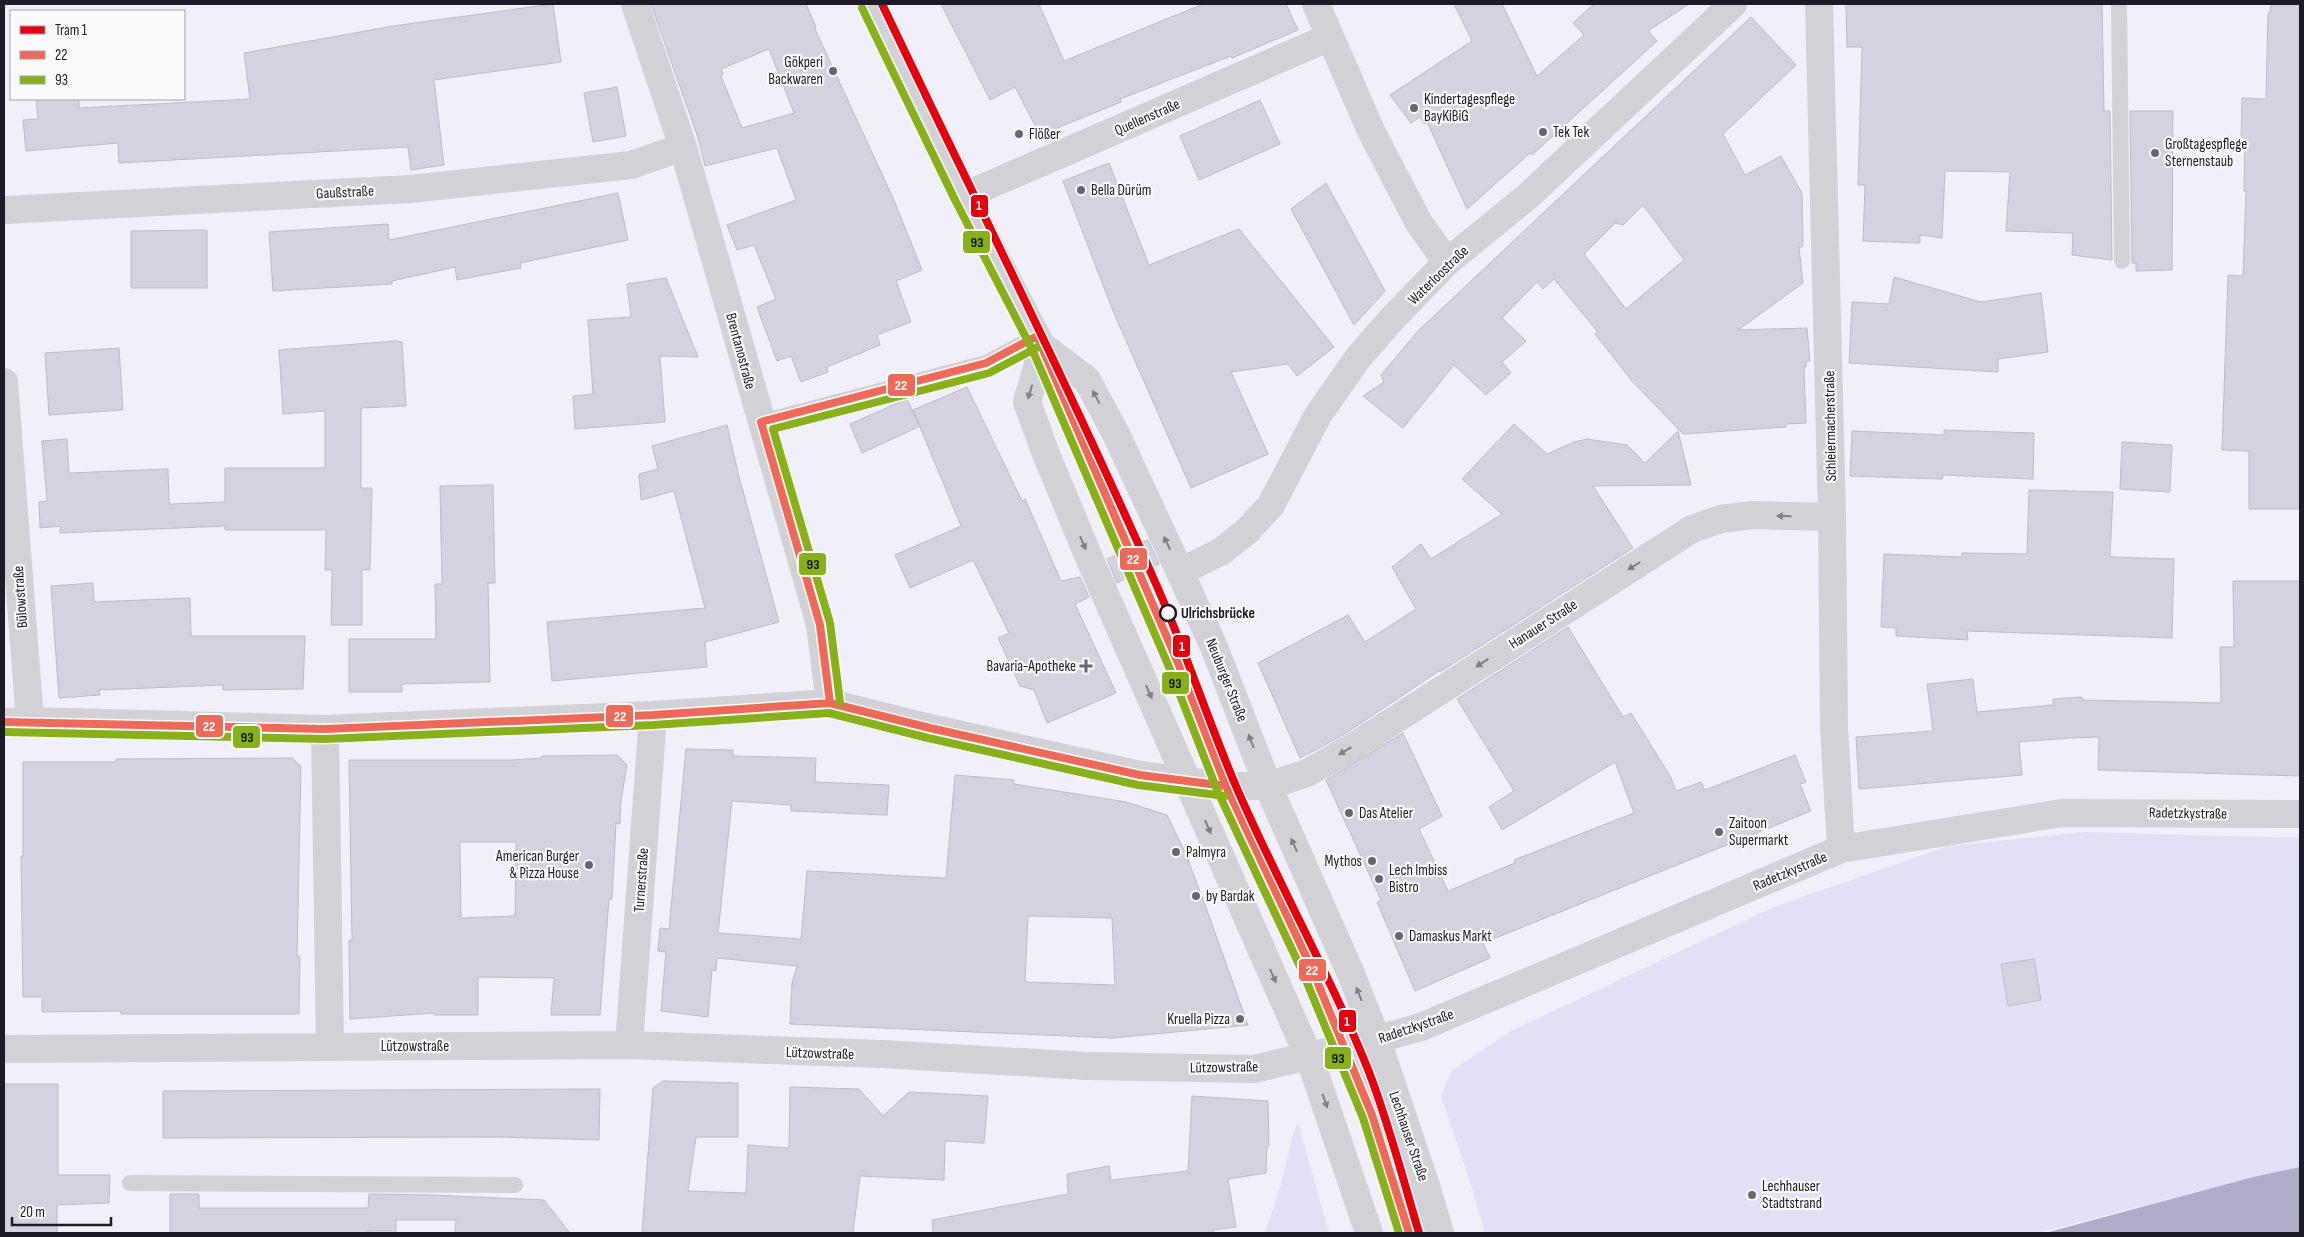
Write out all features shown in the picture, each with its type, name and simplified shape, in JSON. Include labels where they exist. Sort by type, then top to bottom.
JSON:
[{"type":"street","name":"Brentanostraße","points":[[634,4],[683,147],[820,625],[830,703]]},
{"type":"street","name":"Neuburger Straße","points":[[871,4],[964,196],[1039,341],[1087,380],[1116,434],[1214,647],[1268,786],[1351,974],[1377,1040]]},
{"type":"street","points":[[1316,4],[1376,140],[1419,223],[1447,262]]},
{"type":"street","name":"Waterloostraße","points":[[1180,572],[1222,552],[1247,531],[1271,504],[1318,415],[1358,358],[1391,320],[1447,262],[1528,196],[1733,4]]},
{"type":"street","name":"Schleiermacherstraße","points":[[1819,4],[1832,517],[1834,727],[1841,849]]},
{"type":"street","name":"Quellenstraße","points":[[964,196],[1330,37]]},
{"type":"street","name":"Gaußstraße","points":[[4,210],[411,189],[630,165],[683,147]]},
{"type":"street","points":[[1039,341],[1037,368],[1027,402],[1063,497],[1308,1056],[1366,1222]]},
{"type":"street","name":"Bülowstraße","points":[[4,382],[17,722]]},
{"type":"street","name":"Hanauer Straße","points":[[17,722],[325,728],[653,715],[830,703],[990,742],[1140,775],[1226,786],[1268,786],[1307,773],[1348,750],[1692,529],[1721,519],[1753,515],[1832,517]]},
{"type":"street","name":"Turnerstraße","points":[[629,1045],[653,715]]},
{"type":"street","points":[[325,728],[330,1046]]},
{"type":"street","name":"Radetzkystraße","points":[[1308,1056],[1377,1040],[1421,1027],[1841,849],[2062,813],[2300,814]]},
{"type":"street","name":"Lechhauser Straße","points":[[1377,1040],[1440,1233]]},
{"type":"street","name":"Lützowstraße","points":[[4,1049],[629,1045],[882,1054],[1088,1066],[1254,1069],[1308,1056]]},
{"type":"lane","points":[[2120,4],[2122,261]]},
{"type":"lane","points":[[761,422],[986,363],[1039,341],[1178,663],[1226,786],[1312,969],[1372,1115],[1409,1233]]},
{"type":"lane","points":[[130,1183],[515,1185]]},
{"type":"shaded area","points":[[2086,832],[2300,838],[2300,1167],[2253,1177],[2037,1233],[1485,1233],[1468,1175],[1441,1097],[1451,1071],[1511,1031],[1774,907],[1948,846]]},
{"type":"shaded area","points":[[1298,1123],[1329,1233],[1265,1233],[1281,1184],[1293,1134]]},
{"type":"shaded area","points":[[2300,1167],[2300,1233],[2045,1233],[2253,1177]]},
{"type":"building","points":[[553,4],[561,62],[434,80],[444,165],[411,170],[408,147],[119,163],[118,143],[26,151],[23,120],[38,119],[36,100],[79,100],[79,108],[250,99],[244,53],[393,26]]},
{"type":"building","points":[[651,4],[806,4],[816,27],[815,29],[893,198],[922,270],[896,281],[911,322],[877,335],[880,345],[827,367],[828,372],[801,382],[791,356],[777,361],[757,307],[776,299],[754,245],[737,250],[727,225],[796,200],[777,148],[705,166],[698,138]],"holes":[[[769,49],[794,113],[742,128],[721,76],[723,74],[721,69]]]},
{"type":"building","points":[[941,4],[1039,4],[1064,61],[1203,4],[1286,4],[1298,30],[1232,58],[1231,56],[1120,99],[1121,102],[1040,135],[1015,87],[990,100]]},
{"type":"building","points":[[1454,4],[1502,4],[1537,76],[1584,35],[1573,23],[1594,4],[1689,4],[1648,31],[1657,41],[1532,155],[1530,153],[1467,209],[1427,122],[1424,124],[1420,117],[1411,123],[1390,95],[1472,41]]},
{"type":"building","points":[[1846,4],[2102,4],[2104,111],[2110,111],[2112,260],[2072,255],[2073,233],[2006,231],[2010,172],[1945,171],[1942,238],[1920,235],[1920,243],[1863,241],[1865,185],[1858,185],[1862,47],[1847,47]]},
{"type":"building","points":[[2271,4],[2300,4],[2300,509],[2249,509],[2249,451],[2222,450],[2228,275],[2243,276],[2246,191],[2244,191],[2245,140],[2241,140],[2242,98],[2266,99],[2268,13],[2270,13]]},
{"type":"building","points":[[1751,17],[1796,65],[1723,134],[1745,175],[1781,156],[1802,193],[1803,246],[1799,248],[1803,283],[1738,330],[1807,328],[1810,361],[1806,361],[1806,367],[1804,367],[1806,423],[1786,424],[1786,427],[1683,434],[1632,381],[1595,334],[1598,332],[1554,279],[1543,289],[1537,282],[1502,318],[1526,341],[1502,362],[1511,373],[1486,395],[1454,365],[1403,428],[1363,396],[1384,382],[1381,375],[1418,331]],"holes":[[[1643,205],[1684,260],[1626,309],[1584,254],[1615,223],[1623,225]]]},
{"type":"building","points":[[617,87],[626,136],[593,142],[584,93]]},
{"type":"building","points":[[1260,100],[1280,144],[1199,180],[1180,136]]},
{"type":"building","points":[[2130,111],[2173,111],[2172,270],[2136,271],[2136,263],[2132,263]]},
{"type":"building","points":[[1109,163],[1149,265],[1239,229],[1334,347],[1297,376],[1288,364],[1231,372],[1268,454],[1191,488],[1113,311],[1063,181]]},
{"type":"building","points":[[1326,183],[1385,291],[1354,325],[1291,209]]},
{"type":"building","points":[[618,193],[628,240],[520,263],[521,268],[457,280],[455,267],[392,281],[392,284],[273,291],[269,232],[388,224],[389,240]]},
{"type":"building","points":[[207,230],[207,288],[131,288],[131,231]]},
{"type":"building","points":[[1894,277],[1981,302],[2041,293],[2048,352],[1998,359],[1998,372],[1849,363],[1852,302],[1889,304]]},
{"type":"building","points":[[666,278],[698,357],[660,356],[665,422],[575,429],[573,396],[593,394],[588,320],[631,317],[627,284]]},
{"type":"building","points":[[402,342],[406,406],[361,408],[361,488],[372,488],[370,570],[362,570],[362,625],[331,625],[332,570],[325,570],[326,530],[225,530],[225,526],[60,533],[60,526],[40,528],[39,502],[47,501],[42,441],[67,439],[69,473],[168,469],[169,504],[225,502],[225,468],[325,468],[325,411],[283,414],[279,350]]},
{"type":"building","points":[[119,348],[123,410],[49,415],[45,353]]},
{"type":"building","points":[[967,387],[1022,501],[1025,499],[1061,581],[1080,577],[1089,597],[1075,604],[1116,693],[1047,723],[1034,690],[1020,686],[998,638],[1009,633],[973,560],[910,588],[895,555],[961,526],[913,410]]},
{"type":"building","points":[[907,399],[920,426],[862,453],[850,424]]},
{"type":"building","points":[[1514,424],[1547,454],[1574,442],[1587,439],[1627,445],[1645,463],[1678,431],[1691,485],[1593,486],[1633,548],[1439,671],[1340,737],[1300,758],[1258,663],[1348,615],[1365,642],[1416,609],[1392,567],[1421,544],[1431,559],[1502,514],[1462,479]]},
{"type":"building","points":[[727,425],[738,473],[779,622],[705,642],[707,667],[552,681],[547,622],[705,608],[674,491],[641,500],[639,474],[658,469],[652,446]]},
{"type":"building","points":[[1944,430],[2034,433],[2033,479],[1943,475],[1942,479],[1850,476],[1852,431],[1944,435]]},
{"type":"building","points":[[2122,442],[2172,445],[2170,492],[2120,489]]},
{"type":"building","points":[[493,485],[495,583],[488,583],[490,682],[402,684],[402,692],[349,692],[349,639],[436,639],[435,584],[442,584],[440,486]]},
{"type":"building","points":[[2029,490],[2113,492],[2110,557],[2174,559],[2172,638],[1967,631],[1968,640],[1896,636],[1896,628],[1881,627],[1884,554],[1962,557],[1962,553],[2027,554]]},
{"type":"building","points":[[1148,540],[1159,564],[1148,568],[1138,544]]},
{"type":"building","points":[[1120,553],[1130,576],[1117,583],[1107,559]]},
{"type":"building","points":[[2233,581],[2300,581],[2300,776],[2098,770],[2099,737],[2019,742],[2022,775],[1859,789],[1856,737],[1933,731],[1927,684],[1973,679],[1977,712],[2053,705],[2053,699],[2082,697],[2083,700],[2221,703],[2220,647],[2234,647]]},
{"type":"building","points":[[93,583],[94,602],[190,598],[191,636],[305,636],[303,689],[223,690],[223,685],[99,690],[100,695],[59,698],[51,586]]},
{"type":"building","points":[[1568,627],[1623,717],[1631,713],[1670,776],[1676,791],[1701,782],[1705,790],[1795,755],[1806,782],[1800,784],[1811,811],[1483,943],[1490,958],[1415,991],[1377,902],[1381,900],[1326,780],[1403,733],[1442,816],[1419,829],[1448,891],[1515,863],[1514,860],[1634,813],[1615,762],[1502,830],[1489,807],[1514,791],[1457,699]]},
{"type":"building","points":[[686,749],[733,750],[733,756],[816,758],[815,782],[889,785],[887,815],[791,811],[791,805],[732,801],[718,933],[801,939],[807,871],[946,878],[955,775],[1014,780],[1014,784],[1126,802],[1167,815],[1185,852],[1248,1025],[1113,1038],[790,1024],[792,983],[797,966],[717,958],[716,971],[712,970],[708,1017],[661,1011],[666,952],[658,951],[660,928],[669,929]],"holes":[[[1028,916],[1112,918],[1115,985],[1025,982]]]},
{"type":"building","points":[[617,755],[627,765],[621,800],[620,824],[616,823],[612,899],[609,899],[600,1015],[551,1015],[554,978],[478,977],[478,1015],[434,1015],[434,1013],[350,1019],[349,940],[352,940],[349,760],[512,760],[542,758],[542,756]],"holes":[[[460,842],[516,842],[515,916],[461,918]]]},
{"type":"building","points":[[292,758],[301,766],[297,956],[300,956],[299,1014],[121,1014],[121,1011],[42,1012],[42,997],[23,997],[21,856],[23,856],[23,762],[116,762],[116,759]]},
{"type":"building","points":[[2034,959],[2041,1000],[2008,1006],[2001,964]]},
{"type":"building","points":[[663,1081],[738,1083],[738,1137],[696,1137],[688,1191],[746,1193],[748,1145],[789,1148],[790,1087],[859,1089],[883,1116],[909,1092],[988,1096],[984,1143],[945,1141],[944,1180],[860,1176],[853,1233],[642,1233],[653,1088]]},
{"type":"building","points":[[4,1084],[58,1084],[58,1175],[110,1175],[109,1203],[57,1205],[57,1233],[4,1233]]},
{"type":"building","points":[[600,1089],[599,1140],[498,1137],[163,1138],[163,1091]]},
{"type":"building","points":[[1192,1096],[1268,1101],[1269,1146],[1267,1146],[1266,1173],[1228,1179],[1236,1227],[1213,1230],[1213,1233],[933,1233],[932,1220],[1068,1194],[1067,1174],[1109,1166],[1111,1180],[1188,1171]]},
{"type":"building","points":[[170,1194],[199,1194],[199,1208],[368,1208],[369,1194],[544,1200],[570,1233],[455,1233],[456,1220],[396,1220],[396,1231],[368,1231],[368,1233],[170,1233]]},
{"type":"tram line","name":"1","points":[[882,4],[1056,365],[1123,511],[1167,609],[1235,784],[1268,857],[1338,999],[1369,1072],[1383,1112],[1419,1233]]},
{"type":"transit line","name":"93","points":[[862,8],[955,200],[1032,349],[1169,667],[1217,790],[1303,973],[1363,1118],[1399,1233]]},
{"type":"transit line","name":"22","points":[[1037,336],[1178,663],[1226,786],[1312,969],[1372,1115],[1409,1233]]},
{"type":"transit line","name":"22","points":[[761,422],[986,363],[1037,336]]},
{"type":"transit line","name":"93","points":[[840,702],[830,623],[773,429],[989,373],[1042,345]]},
{"type":"transit line","name":"22","points":[[761,422],[820,625],[830,703]]},
{"type":"transit line","name":"22","points":[[4,722],[325,729],[653,715],[830,703],[930,728],[1140,775],[1226,786]]},
{"type":"transit line","name":"93","points":[[4,732],[325,739],[653,725],[829,713],[928,738],[1138,785],[1225,796]]},
{"type":"place","name":"Gökperi Backwaren","points":[[833,71]]},
{"type":"place","name":"Kindertagespflege BayKiBiG","points":[[1414,108]]},
{"type":"place","name":"Tek Tek","points":[[1543,132]]},
{"type":"place","name":"Flößer","points":[[1019,134]]},
{"type":"place","name":"Großtagespflege Sternenstaub","points":[[2155,153]]},
{"type":"place","name":"Bella Dürüm","points":[[1081,190]]},
{"type":"place","name":"Ulrichsbrücke","points":[[1168,613]]},
{"type":"place","name":"Bavaria-Apotheke","points":[[1086,666]]},
{"type":"place","name":"Das Atelier","points":[[1349,813]]},
{"type":"place","name":"Zaitoon Supermarkt","points":[[1719,832]]},
{"type":"place","name":"Palmyra","points":[[1176,852]]},
{"type":"place","name":"Mythos","points":[[1372,861]]},
{"type":"place","name":"American Burger & Pizza House","points":[[589,865]]},
{"type":"place","name":"Lech Imbiss Bistro","points":[[1379,879]]},
{"type":"place","name":"by Bardak","points":[[1196,896]]},
{"type":"place","name":"Damaskus Markt","points":[[1399,936]]},
{"type":"place","name":"Kruella Pizza","points":[[1240,1019]]},
{"type":"place","name":"Lechhauser Stadtstrand","points":[[1752,1195]]}]
